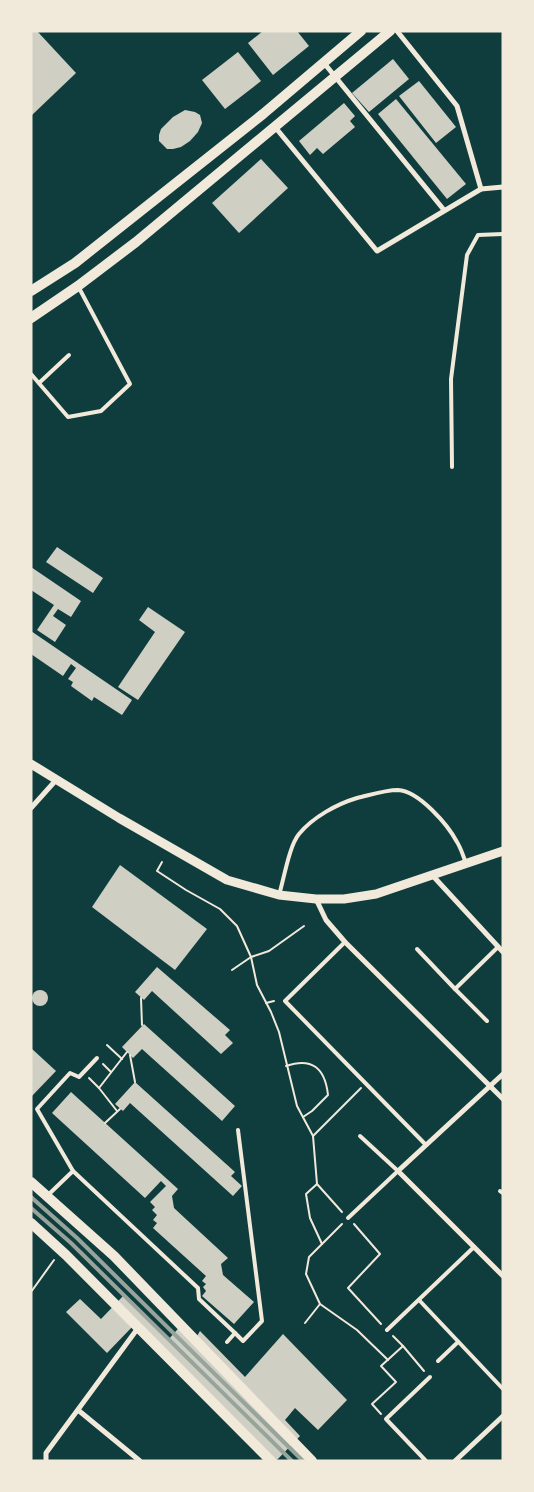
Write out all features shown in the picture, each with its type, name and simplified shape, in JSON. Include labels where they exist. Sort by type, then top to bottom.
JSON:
[{"type":"main road","points":[[31,292],[75,263],[324,63],[361,31]]},
{"type":"main road","points":[[31,318],[78,286],[136,242],[390,31]]},
{"type":"main road","points":[[31,1182],[48,1195],[114,1256],[312,1461]]},
{"type":"main road","points":[[31,1223],[66,1255],[272,1461]]},
{"type":"street","points":[[397,31],[457,106],[481,189]]},
{"type":"street","points":[[324,63],[444,210]]},
{"type":"street","points":[[275,126],[377,252],[481,189],[503,187]]},
{"type":"street","points":[[31,764],[119,818],[227,880],[279,895],[316,899],[344,899],[376,894],[503,851]]},
{"type":"street","points":[[31,808],[56,779]]},
{"type":"street","points":[[433,876],[503,952]]},
{"type":"street","points":[[316,899],[326,920],[345,942],[503,1099]]},
{"type":"street","points":[[503,1074],[398,1170],[503,1276]]},
{"type":"street","points":[[46,1461],[46,1453],[138,1328]]},
{"type":"street","points":[[78,1410],[140,1461]]},
{"type":"street","points":[[455,1461],[503,1416]]},
{"type":"lane","points":[[452,467],[451,379],[467,255],[478,235],[503,234]]},
{"type":"lane","points":[[31,374],[68,417],[101,411],[130,384],[78,286]]},
{"type":"lane","points":[[39,383],[69,355]]},
{"type":"lane","points":[[279,895],[290,855],[298,835],[313,820],[347,801],[378,793],[399,790],[421,801],[447,827],[458,843],[466,863]]},
{"type":"lane","points":[[345,942],[285,1001],[426,1145]]},
{"type":"lane","points":[[455,989],[498,947]]},
{"type":"lane","points":[[417,949],[487,1022]]},
{"type":"lane","points":[[97,1058],[79,1077],[70,1073],[37,1109],[73,1171],[198,1288],[199,1299],[243,1341],[262,1322],[238,1130]]},
{"type":"lane","points":[[348,1218],[398,1170],[360,1136]]},
{"type":"lane","points":[[48,1195],[73,1171]]},
{"type":"lane","points":[[387,1330],[474,1247]]},
{"type":"lane","points":[[419,1300],[503,1389]]},
{"type":"lane","points":[[227,1342],[235,1333]]},
{"type":"lane","points":[[438,1361],[458,1342]]},
{"type":"lane","points":[[426,1461],[386,1419],[430,1377]]},
{"type":"path","points":[[162,862],[157,871],[220,909],[237,926],[251,957],[257,985],[279,1032],[297,1106],[313,1136],[317,1184],[380,1254],[348,1288],[430,1377]]},
{"type":"path","points":[[232,970],[251,957],[269,951],[304,926]]},
{"type":"path","points":[[142,998],[142,1025]]},
{"type":"path","points":[[266,1003],[274,1000]]},
{"type":"path","points":[[107,1045],[122,1059]]},
{"type":"path","points":[[99,1088],[127,1052]]},
{"type":"path","points":[[130,1055],[135,1082]]},
{"type":"path","points":[[97,1058],[111,1072]]},
{"type":"path","points":[[286,1066],[297,1062],[308,1062],[318,1069],[326,1084],[328,1095],[303,1117]]},
{"type":"path","points":[[84,1072],[117,1111]]},
{"type":"path","points":[[313,1136],[366,1083]]},
{"type":"path","points":[[105,1123],[120,1109]]},
{"type":"path","points":[[317,1184],[306,1194],[310,1218],[322,1244]]},
{"type":"path","points":[[348,1218],[309,1257],[306,1274],[320,1304],[357,1330],[388,1360]]},
{"type":"path","points":[[31,1292],[56,1258]]},
{"type":"path","points":[[305,1323],[320,1304]]},
{"type":"path","points":[[386,1419],[372,1404],[396,1382],[381,1366],[403,1346]]},
{"type":"building","points":[[31,31],[37,31],[76,73],[31,116]]},
{"type":"building","points":[[263,31],[297,31],[309,46],[273,75],[248,43]]},
{"type":"building","points":[[238,52],[261,81],[225,109],[202,80]]},
{"type":"building","points":[[393,59],[409,79],[369,112],[352,93]]},
{"type":"building","points":[[419,81],[456,127],[436,143],[399,96]]},
{"type":"building","points":[[396,99],[466,184],[447,199],[378,114]]},
{"type":"building","points":[[344,103],[355,116],[350,121],[355,127],[323,154],[317,148],[310,155],[299,141]]},
{"type":"building","points":[[185,110],[200,115],[202,123],[198,132],[181,147],[167,149],[159,141],[161,129],[173,117]]},
{"type":"building","points":[[261,159],[288,188],[239,233],[212,203]]},
{"type":"building","points":[[57,547],[103,578],[93,593],[46,562]]},
{"type":"building","points":[[31,567],[81,601],[71,617],[58,609],[53,616],[66,625],[55,642],[37,630],[54,605],[31,590]]},
{"type":"building","points":[[148,607],[185,632],[138,700],[118,687],[155,632],[139,620]]},
{"type":"building","points":[[31,631],[132,700],[122,715],[94,697],[92,701],[71,686],[73,682],[68,679],[76,668],[71,664],[63,676],[31,654]]},
{"type":"building","points":[[120,865],[207,929],[175,970],[92,907]]},
{"type":"building","points":[[157,967],[230,1030],[225,1035],[233,1043],[221,1054],[152,991],[144,1000],[135,992]]},
{"type":"building","points":[[37,990],[43,990],[48,995],[46,1004],[37,1006],[32,1001],[32,995]]},
{"type":"building","points":[[144,1024],[235,1106],[222,1121],[142,1049],[133,1058],[122,1047]]},
{"type":"building","points":[[31,1048],[56,1071],[31,1097]]},
{"type":"building","points":[[135,1082],[235,1172],[231,1176],[242,1186],[233,1196],[130,1103],[123,1111],[115,1104]]},
{"type":"building","points":[[71,1092],[178,1189],[172,1196],[174,1208],[228,1258],[221,1264],[223,1275],[254,1302],[234,1324],[202,1296],[206,1291],[203,1287],[206,1284],[202,1281],[206,1276],[153,1228],[157,1223],[153,1220],[157,1215],[152,1210],[155,1207],[150,1202],[166,1186],[161,1181],[145,1198],[52,1113]]},
{"type":"building","points":[[124,1295],[168,1340],[184,1322],[197,1336],[200,1331],[245,1377],[283,1334],[347,1400],[318,1430],[295,1408],[285,1420],[300,1436],[276,1461],[265,1461],[133,1326],[107,1353],[66,1312],[80,1299],[101,1319]]},
{"type":"railway","points":[[31,1197],[77,1238],[303,1461]]},
{"type":"railway","points":[[31,1208],[71,1243],[292,1461]]}]
